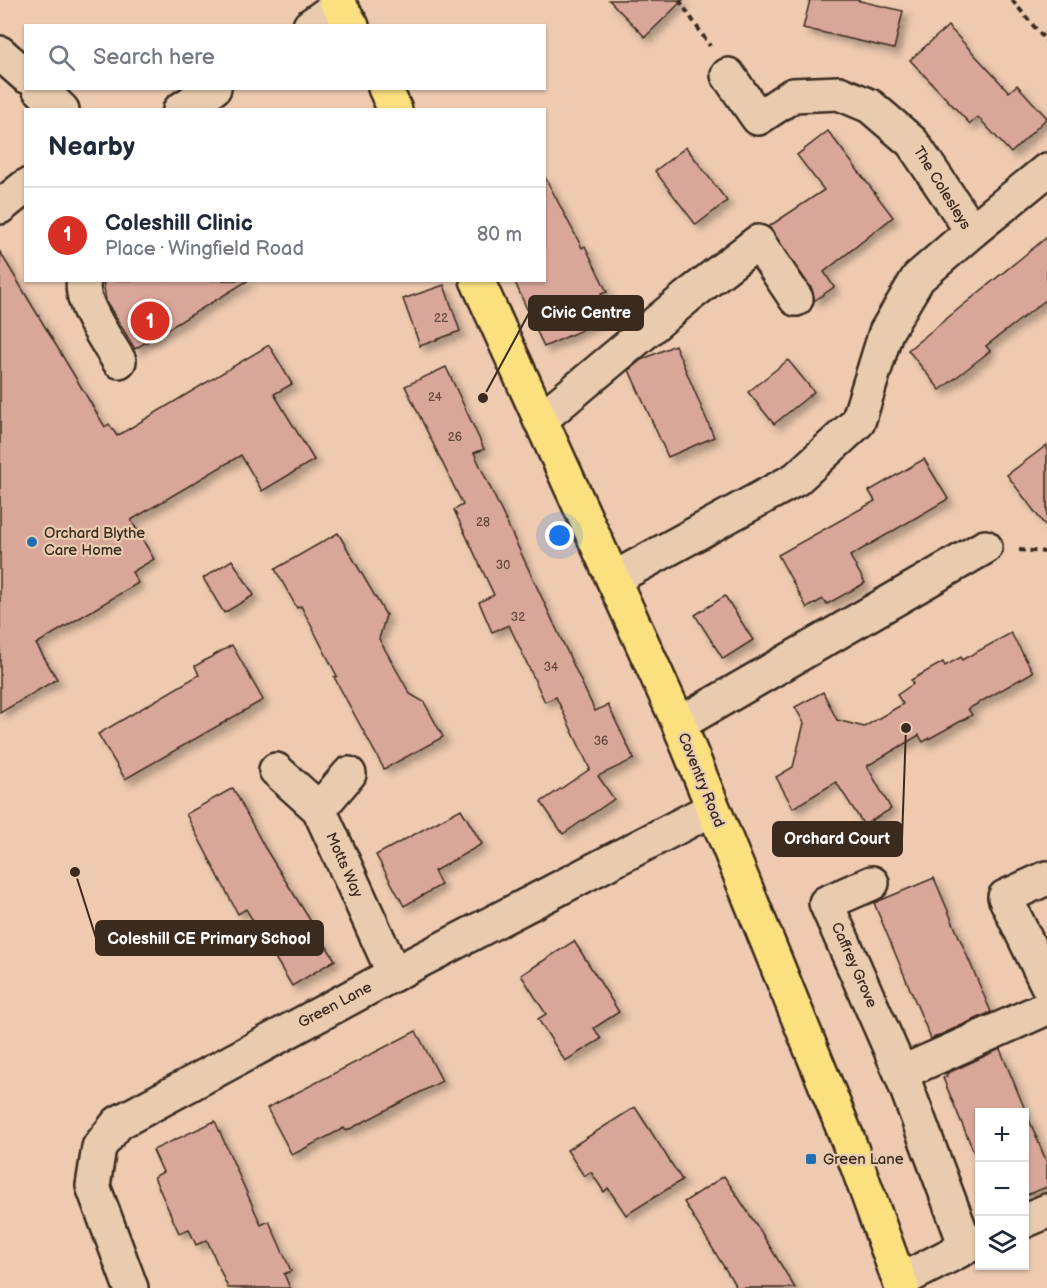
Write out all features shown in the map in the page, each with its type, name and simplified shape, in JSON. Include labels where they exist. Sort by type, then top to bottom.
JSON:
[{"type":"main road","points":[[386,90],[394,108]]},
{"type":"main road","name":"Coventry Road","points":[[478,282],[679,724],[848,1140],[901,1285]]},
{"type":"street","points":[[314,24],[342,10]]},
{"type":"street","points":[[0,53],[24,74]]},
{"type":"street","name":"The Colesleys","points":[[613,579],[796,479],[858,422],[886,332],[918,278],[972,231],[912,142],[870,106],[839,93],[793,95],[759,118],[728,75]]},
{"type":"street","points":[[41,90],[60,108]]},
{"type":"street","points":[[183,108],[211,90]]},
{"type":"street","points":[[972,231],[1047,171]]},
{"type":"street","points":[[0,207],[24,188]]},
{"type":"street","points":[[540,420],[687,297],[758,242],[796,299]]},
{"type":"street","points":[[83,282],[82,287],[85,300],[119,361]]},
{"type":"street","points":[[679,724],[985,547]]},
{"type":"street","name":"Motts Way","points":[[276,770],[319,809],[394,974]]},
{"type":"street","points":[[319,809],[349,774]]},
{"type":"street","name":"Green Lane","points":[[131,1288],[93,1186],[99,1148],[118,1123],[394,974],[712,809]]},
{"type":"street","points":[[1047,878],[1005,897],[1047,984]]},
{"type":"street","name":"Caffrey Grove","points":[[872,883],[826,903],[973,1243]]},
{"type":"street","points":[[901,1073],[1047,1008]]},
{"type":"street","points":[[1029,1219],[1047,1211]]},
{"type":"street","points":[[901,1285],[973,1243]]},
{"type":"path","points":[[679,0],[728,75]]},
{"type":"path","points":[[1012,0],[1047,42]]},
{"type":"building","points":[[609,0],[683,0],[645,37]]},
{"type":"building","points":[[810,0],[856,0],[903,11],[894,49],[803,28]]},
{"type":"building","points":[[948,26],[1009,92],[1017,85],[1047,118],[1011,153],[978,117],[970,124],[910,60]]},
{"type":"building","points":[[828,131],[893,217],[824,272],[834,287],[814,301],[812,289],[768,227],[824,190],[797,155]]},
{"type":"building","points":[[686,147],[727,201],[696,225],[655,171]]},
{"type":"building","points":[[546,179],[582,248],[585,246],[607,292],[601,294],[608,308],[600,312],[604,320],[544,347],[515,282],[546,282]]},
{"type":"building","points":[[1047,237],[1047,299],[986,346],[990,351],[940,390],[908,350]]},
{"type":"building","name":"Orchard Blythe Care Home","points":[[0,252],[105,427],[109,424],[117,436],[269,345],[292,384],[274,394],[314,460],[262,491],[241,455],[131,520],[154,559],[132,572],[138,583],[36,644],[57,679],[0,713]]},
{"type":"building","points":[[103,282],[246,282],[135,349],[106,301]]},
{"type":"building","points":[[444,285],[460,331],[420,346],[403,299]]},
{"type":"building","points":[[675,345],[714,437],[668,457],[629,370],[641,360]]},
{"type":"building","points":[[788,360],[814,392],[774,424],[748,392]]},
{"type":"building","points":[[446,367],[484,449],[474,453],[595,711],[608,705],[634,759],[598,776],[614,799],[563,834],[541,802],[590,769],[556,697],[545,702],[509,625],[492,632],[479,602],[494,595],[454,510],[463,505],[405,386]]},
{"type":"building","points":[[1047,445],[1047,528],[1007,475]]},
{"type":"building","points":[[924,459],[948,499],[850,556],[865,583],[827,604],[823,599],[807,608],[778,555],[875,501],[869,491]]},
{"type":"building","points":[[338,533],[386,615],[379,639],[410,694],[424,702],[443,737],[384,769],[334,677],[337,676],[301,606],[297,608],[275,569]]},
{"type":"building","points":[[232,560],[254,595],[224,613],[203,578]]},
{"type":"building","points":[[725,596],[753,640],[723,659],[695,615]]},
{"type":"building","points":[[1011,633],[1033,672],[968,709],[972,715],[923,742],[919,735],[867,766],[891,809],[864,825],[836,782],[793,808],[776,777],[793,767],[804,723],[795,707],[823,692],[837,720],[864,727],[903,704],[897,695],[913,684],[911,680],[943,662],[945,666],[961,657],[962,660]]},
{"type":"building","points":[[232,645],[263,700],[125,779],[98,734],[199,675],[195,666]]},
{"type":"building","points":[[233,788],[265,848],[335,960],[292,986],[246,909],[238,914],[186,814]]},
{"type":"building","points":[[461,809],[482,844],[434,871],[441,885],[404,906],[376,855]]},
{"type":"building","points":[[934,878],[991,1012],[931,1039],[874,903]]},
{"type":"building","points":[[574,941],[619,1012],[594,1028],[601,1039],[565,1061],[538,1019],[546,1014],[521,975]]},
{"type":"building","points":[[416,1031],[442,1081],[346,1131],[344,1128],[292,1155],[267,1108]]},
{"type":"building","points":[[1000,1049],[1024,1108],[975,1108],[975,1155],[943,1078],[947,1076],[946,1074]]},
{"type":"building","points":[[635,1107],[682,1180],[626,1215],[608,1188],[604,1192],[591,1172],[584,1176],[567,1150]]},
{"type":"building","points":[[1029,1119],[1047,1163],[1047,1187],[1029,1194]]},
{"type":"building","points":[[215,1121],[261,1225],[269,1221],[291,1271],[284,1274],[290,1288],[228,1288],[207,1240],[196,1245],[189,1229],[179,1233],[154,1177],[163,1172],[153,1150]]},
{"type":"building","points":[[724,1176],[795,1288],[737,1288],[684,1202]]},
{"type":"place","name":"Coleshill Clinic","points":[[150,321]]},
{"type":"place","name":"Civic Centre","points":[[483,398]]},
{"type":"place","name":"Orchard Blythe Care Home","points":[[32,542]]},
{"type":"place","name":"Orchard Court","points":[[906,728]]},
{"type":"place","name":"Coleshill CE Primary School","points":[[75,872]]},
{"type":"place","name":"Green Lane","points":[[811,1159]]}]
